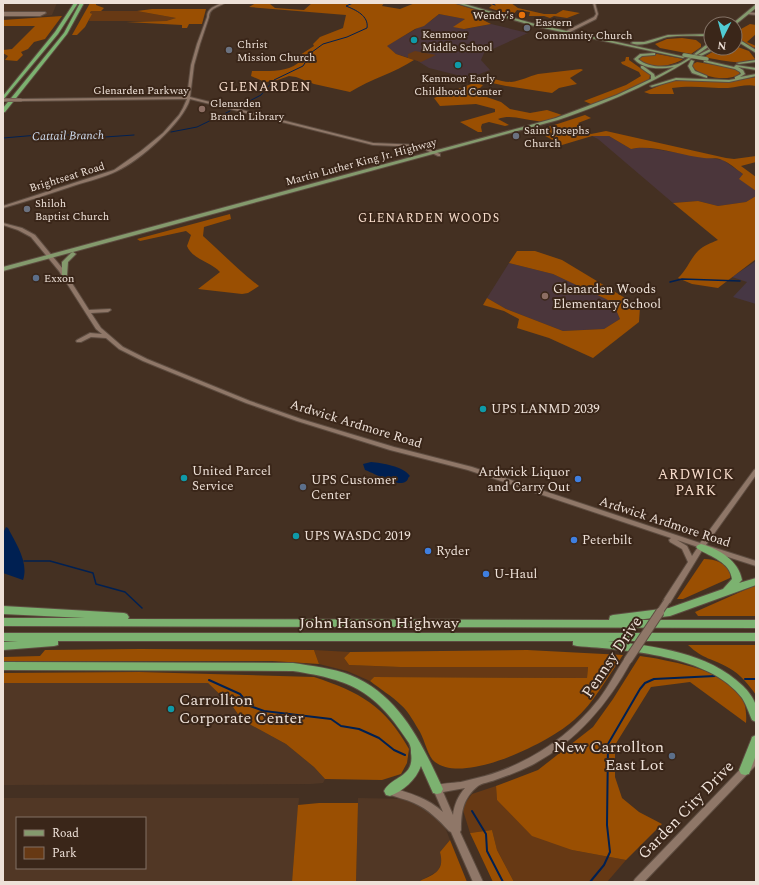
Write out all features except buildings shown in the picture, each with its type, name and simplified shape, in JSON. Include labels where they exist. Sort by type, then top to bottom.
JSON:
[{"type":"highway","points":[[3,99],[57,33],[76,3]]},
{"type":"highway","points":[[75,20],[82,3]]},
{"type":"highway","points":[[3,111],[59,43],[86,3]]},
{"type":"highway","points":[[701,547],[725,560],[733,568],[737,576],[736,582],[724,592]]},
{"type":"highway","points":[[570,623],[670,612],[756,581]]},
{"type":"highway","points":[[3,610],[230,622]]},
{"type":"highway","name":"John Hanson Highway","points":[[3,622],[756,624]]},
{"type":"highway","name":"John Hanson Highway","points":[[3,637],[756,637]]},
{"type":"highway","points":[[502,637],[609,645],[670,655],[694,661],[733,681],[750,700],[756,717]]},
{"type":"highway","points":[[3,646],[168,638]]},
{"type":"highway","points":[[3,666],[306,668],[333,674],[368,690],[389,706],[413,738],[437,789]]},
{"type":"highway","points":[[390,791],[406,781],[415,769],[418,757],[413,738]]},
{"type":"highway","points":[[745,770],[756,740]]},
{"type":"main road","points":[[458,3],[516,20],[623,45],[756,68]]},
{"type":"main road","points":[[465,3],[517,19],[568,32],[683,56]]},
{"type":"main road","points":[[743,17],[756,6]]},
{"type":"main road","points":[[743,22],[755,13]]},
{"type":"main road","points":[[610,40],[639,44],[668,36],[703,35]]},
{"type":"main road","points":[[667,52],[655,48],[651,43],[661,39],[688,37],[702,41],[704,46],[702,50]]},
{"type":"main road","points":[[743,44],[756,53]]},
{"type":"main road","points":[[623,45],[634,49],[635,52],[632,61],[650,71],[653,76],[652,79],[642,86]]},
{"type":"main road","points":[[743,48],[756,53]]},
{"type":"main road","name":"Martin Luther King Jr. Highway","points":[[3,273],[51,258],[73,254],[437,154],[591,108],[642,86],[687,61],[702,50]]},
{"type":"main road","points":[[683,56],[651,54],[640,56],[636,59],[646,65],[662,67],[674,66],[687,61]]},
{"type":"main road","name":"Martin Luther King Jr. Highway","points":[[3,269],[51,258],[526,131],[590,111],[648,87],[703,54]]},
{"type":"main road","points":[[692,61],[690,66],[692,70],[706,77],[730,79],[738,78],[742,74],[741,70],[736,68],[706,60]]},
{"type":"main road","points":[[706,60],[743,63],[756,61]]},
{"type":"main road","points":[[648,87],[676,79],[729,81],[756,75]]},
{"type":"main road","points":[[521,130],[526,131]]},
{"type":"main road","points":[[64,276],[65,262],[73,254]]},
{"type":"street","name":"Brightseat Road","points":[[3,207],[52,190],[98,178],[122,168],[176,122],[185,108],[189,98],[191,72],[209,10],[224,3]]},
{"type":"street","points":[[568,32],[596,17],[594,3]]},
{"type":"street","points":[[208,17],[215,10],[228,4]]},
{"type":"street","points":[[45,13],[40,15],[3,14],[45,13]]},
{"type":"street","points":[[748,13],[755,13]]},
{"type":"street","name":"Glenarden Parkway","points":[[3,99],[189,98],[373,144],[415,145],[427,148],[437,154]]},
{"type":"street","name":"Ardwick Ardmore Road","points":[[3,224],[20,229],[33,236],[64,276],[99,329],[121,348],[145,360],[271,411],[375,444],[470,468],[701,547],[756,564]]},
{"type":"street","points":[[88,312],[108,310]]},
{"type":"street","points":[[79,340],[90,335],[106,336]]},
{"type":"street","name":"Pennsy Drive","points":[[437,789],[476,782],[523,766],[549,752],[568,738],[602,700],[701,547],[756,471]]},
{"type":"street","points":[[648,529],[685,548],[691,562]]},
{"type":"street","name":"Garden City Drive","points":[[638,882],[756,759]]},
{"type":"street","points":[[457,834],[456,814],[459,802],[476,782]]},
{"type":"street","points":[[437,789],[478,882]]},
{"type":"street","points":[[390,791],[425,802],[439,813],[457,834]]},
{"type":"shaded area","points":[[3,3],[57,3],[52,15],[37,17],[33,15],[3,16]]},
{"type":"shaded area","points":[[90,3],[96,3],[96,5],[104,8],[101,11],[91,11],[90,13],[92,14],[85,27],[77,35],[72,35]]},
{"type":"shaded area","points":[[256,3],[270,4],[275,8],[304,10],[312,3],[384,3],[382,6],[400,9],[415,3],[453,3],[495,16],[485,21],[491,24],[464,29],[453,27],[465,19],[439,14],[424,26],[415,29],[387,46],[396,54],[414,60],[399,69],[366,83],[350,92],[314,84],[296,77],[289,76],[275,81],[265,82],[251,76],[252,71],[285,69],[297,64],[302,60],[300,55],[314,46],[313,44],[320,37],[343,28],[346,15],[249,7]]},
{"type":"shaded area","points":[[488,3],[511,3],[518,8],[544,14],[556,14],[563,10],[580,13],[567,18],[554,16],[550,18],[544,16],[529,16],[530,12],[517,10],[513,15],[489,8],[492,5]]},
{"type":"shaded area","points":[[152,9],[206,9],[202,24],[189,24],[187,28],[182,28],[182,25],[126,22],[166,21],[176,18],[137,11]]},
{"type":"shaded area","points":[[439,14],[465,19],[454,27],[465,29],[491,24],[528,33],[484,53],[481,60],[490,70],[469,78],[429,68],[416,60],[396,54],[386,46],[432,20]]},
{"type":"shaded area","points":[[62,16],[45,39],[34,42],[28,49],[21,52],[23,55],[17,61],[5,60],[8,56],[3,53],[3,50],[12,49],[35,26],[3,26],[3,20]]},
{"type":"shaded area","points":[[750,24],[756,25],[756,34],[747,42],[756,46],[754,48],[743,42],[743,28]]},
{"type":"shaded area","points":[[682,38],[696,40],[701,44],[701,47],[691,54],[660,48],[655,44],[667,39]]},
{"type":"shaded area","points":[[743,49],[749,51],[755,59],[751,61],[738,62],[704,57],[743,56]]},
{"type":"shaded area","points":[[657,54],[683,59],[673,64],[654,66],[643,63],[639,59],[645,55]]},
{"type":"shaded area","points":[[626,57],[629,57],[629,60],[650,75],[649,81],[593,105],[584,101],[626,85],[641,76],[639,72],[622,64],[621,62],[625,61]]},
{"type":"shaded area","points":[[697,62],[733,68],[740,72],[739,75],[734,77],[715,78],[703,74],[693,68],[693,64]]},
{"type":"shaded area","points":[[583,70],[570,78],[577,84],[559,88],[552,93],[506,86],[469,78],[485,77],[511,82],[538,74]]},
{"type":"shaded area","points":[[756,77],[756,86],[746,85],[728,88],[679,87],[672,88],[674,94],[650,94],[644,92],[671,81],[692,80],[729,82]]},
{"type":"shaded area","points":[[474,83],[483,85],[475,93],[501,102],[510,109],[530,113],[547,110],[562,115],[547,121],[513,117],[498,119],[509,125],[505,126],[489,122],[482,124],[482,132],[478,132],[460,122],[495,112],[495,109],[476,104],[440,106],[434,98]]},
{"type":"shaded area","points":[[585,115],[591,118],[578,123],[591,134],[606,131],[726,158],[734,159],[756,156],[756,162],[741,166],[756,177],[756,191],[739,179],[743,174],[730,164],[720,159],[696,157],[658,149],[631,149],[609,136],[592,136],[562,145],[536,131]]},
{"type":"shaded area","points":[[592,136],[609,136],[631,149],[642,147],[723,160],[743,174],[740,179],[756,191],[756,196],[746,202],[718,206],[698,201],[673,203],[598,139]]},
{"type":"shaded area","points":[[756,196],[756,259],[718,288],[692,284],[678,278],[684,272],[698,251],[718,240],[673,203],[698,201],[718,206],[746,202]]},
{"type":"shaded area","points":[[230,214],[231,219],[204,227],[203,236],[237,268],[259,286],[248,293],[242,294],[198,289],[220,272],[189,250],[187,246],[191,235],[186,231],[140,241],[137,239]]},
{"type":"shaded area","points":[[517,251],[535,251],[562,260],[640,307],[639,322],[593,358],[549,338],[517,328],[519,319],[504,311],[483,305],[487,298],[506,309],[563,331],[604,329],[620,319],[613,303],[606,299],[553,274],[509,263]]},
{"type":"shaded area","points":[[756,261],[756,304],[733,297],[747,282],[732,277]]},
{"type":"shaded area","name":"Glenarden Woods Elementary School","points":[[509,263],[553,274],[607,299],[613,303],[620,319],[604,329],[563,331],[506,309],[487,298]]},
{"type":"shaded area","points":[[704,559],[723,564],[731,573],[730,578],[683,599],[677,599]]},
{"type":"shaded area","points":[[756,585],[756,616],[698,616],[695,612]]},
{"type":"shaded area","points":[[688,645],[756,645],[756,695],[744,680],[733,670],[704,656]]},
{"type":"shaded area","points":[[45,650],[314,650],[319,664],[272,661],[3,661],[3,657],[40,656]]},
{"type":"shaded area","points":[[527,650],[623,655],[588,706],[574,720],[562,729],[527,749],[506,758],[485,765],[466,768],[448,768],[435,762],[428,753],[420,732],[407,711],[370,681],[374,677],[587,678],[588,667],[400,667],[349,665],[344,658],[350,652]]},
{"type":"shaded area","points":[[640,656],[693,667],[721,677],[732,683],[739,690],[743,698],[746,711],[746,723],[690,682],[651,687],[615,745],[615,777],[622,798],[639,812],[662,824],[626,860],[572,850],[532,836],[497,800],[496,786],[538,770],[593,727],[613,699]]},
{"type":"shaded area","points":[[139,672],[314,677],[358,695],[381,711],[400,734],[409,749],[407,763],[401,774],[382,780],[325,779],[314,767],[286,744],[242,720],[233,707],[208,683],[3,683],[3,673]]},
{"type":"shaded area","points":[[3,683],[208,683],[233,707],[242,720],[286,744],[314,767],[325,779],[323,783],[311,784],[3,785]]},
{"type":"shaded area","points":[[3,798],[299,798],[292,882],[3,882]]},
{"type":"shaded area","points":[[358,798],[410,799],[430,808],[445,827],[450,840],[440,852],[442,861],[438,871],[418,882],[356,882]]},
{"type":"shaded area","points":[[319,803],[358,803],[356,882],[292,882],[298,805]]},
{"type":"shaded area","points":[[492,830],[497,850],[514,882],[493,882],[470,833]]},
{"type":"shaded area","points":[[450,840],[467,882],[418,882],[437,872],[441,864],[440,852]]},
{"type":"green space","points":[[91,11],[137,11],[176,18],[166,21],[89,21]]},
{"type":"green space","points":[[415,51],[436,55],[421,62],[408,58],[408,54]]},
{"type":"green space","points":[[314,650],[350,652],[344,658],[349,665],[400,667],[588,667],[587,678],[374,677],[370,681],[347,671],[319,664]]},
{"type":"green space","points":[[496,786],[497,800],[572,850],[626,860],[607,882],[514,882],[497,850],[492,830],[470,833],[462,807],[472,794]]},
{"type":"water","points":[[371,462],[397,467],[410,476],[408,480],[401,483],[391,481],[365,470],[363,464]]},
{"type":"water","points":[[6,527],[15,540],[21,553],[24,567],[23,580],[3,573],[3,533]]},
{"type":"waterway","name":"Cattail Branch","points":[[236,108],[261,95],[274,80],[303,66],[312,52],[323,44],[347,37],[367,28],[364,17],[346,6],[353,3]]},
{"type":"waterway","points":[[490,3],[495,5]]},
{"type":"waterway","name":"Cattail Branch","points":[[171,132],[197,127],[230,111]]},
{"type":"waterway","name":"Cattail Branch","points":[[3,138],[50,134],[105,137],[134,135]]},
{"type":"waterway","points":[[670,282],[682,279],[740,281]]},
{"type":"waterway","points":[[24,561],[50,561],[93,573],[96,584],[125,592],[142,608]]},
{"type":"waterway","points":[[590,882],[604,865],[610,852],[607,825],[608,744],[640,689],[645,683],[654,679],[715,676]]},
{"type":"waterway","points":[[745,679],[756,679]]},
{"type":"waterway","points":[[209,680],[240,694],[250,706],[264,711],[331,719],[341,726],[359,729],[379,738],[394,750],[405,755]]},
{"type":"waterway","points":[[472,811],[486,834],[487,851],[503,882]]},
{"type":"place","name":"Wendy's","points":[[522,15]]},
{"type":"place","name":"Eastern Community Church","points":[[527,28]]},
{"type":"place","name":"Kenmoor Middle School","points":[[414,40]]},
{"type":"place","name":"Christ Mission Church","points":[[229,50]]},
{"type":"place","name":"Kenmoor Early Childhood Center","points":[[458,65]]},
{"type":"place","name":"Glenarden Branch Library","points":[[202,109]]},
{"type":"place","name":"Saint Josephs Church","points":[[516,136]]},
{"type":"place","name":"Shiloh Baptist Church","points":[[27,209]]},
{"type":"place","name":"Exxon","points":[[36,278]]},
{"type":"place","name":"Glenarden Woods Elementary School","points":[[545,296]]},
{"type":"place","name":"UPS LANMD 2039","points":[[483,409]]},
{"type":"place","name":"United Parcel Service","points":[[184,478]]},
{"type":"place","name":"Ardwick Liquor and Carry Out","points":[[578,479]]},
{"type":"place","name":"UPS Customer Center","points":[[303,487]]},
{"type":"place","name":"UPS WASDC 2019","points":[[296,536]]},
{"type":"place","name":"Peterbilt","points":[[574,540]]},
{"type":"place","name":"Ryder","points":[[428,551]]},
{"type":"place","name":"U-Haul","points":[[486,574]]},
{"type":"place","name":"Carrollton Corporate Center","points":[[171,709]]},
{"type":"place","name":"New Carrollton East Lot","points":[[672,756]]},
{"type":"district","name":"GLENARDEN","points":[[265,87]]},
{"type":"district","name":"GLENARDEN WOODS","points":[[429,218]]},
{"type":"district","name":"ARDWICK PARK","points":[[696,482]]}]
